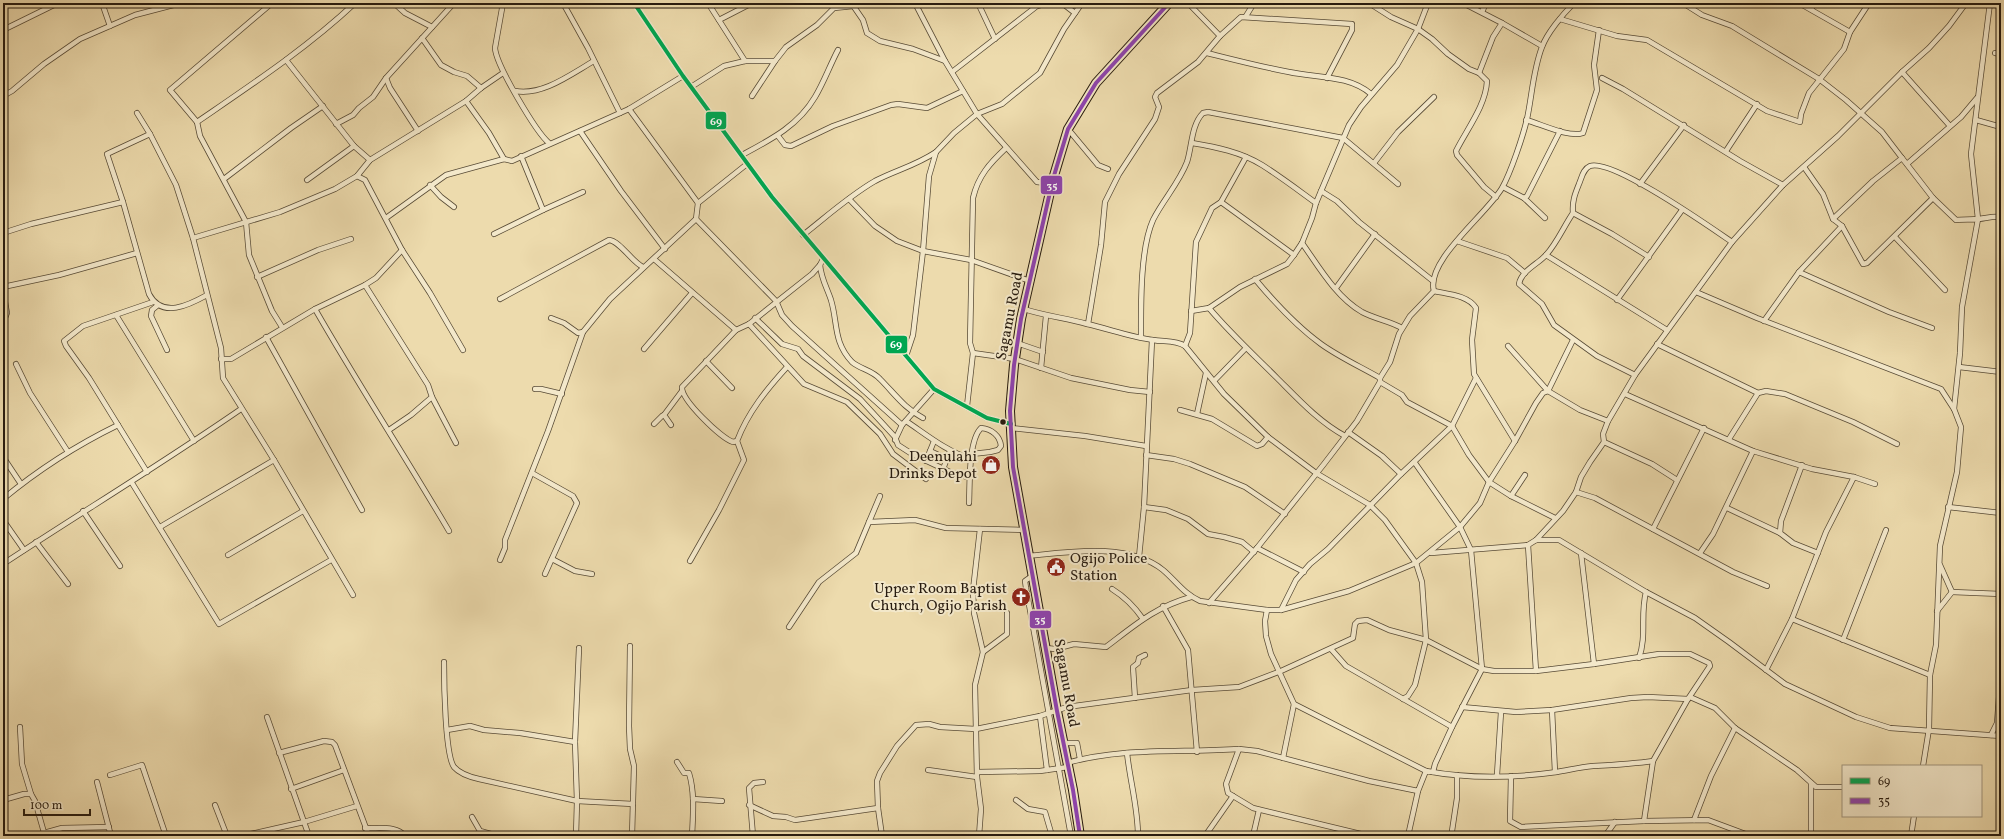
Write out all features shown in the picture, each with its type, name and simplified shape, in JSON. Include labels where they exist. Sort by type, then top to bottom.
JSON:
[{"type":"highway","name":"Sagamu Road","points":[[1076,836],[1068,765],[1064,743],[1053,712],[1046,648],[1028,556],[1013,467],[1011,393],[1017,343],[1030,281],[1053,179],[1068,129],[1096,83],[1169,3]]},
{"type":"street","points":[[3,30],[58,3]]},
{"type":"street","points":[[102,3],[110,26]]},
{"type":"street","points":[[3,96],[80,39],[135,15],[181,3],[192,5],[198,3]]},
{"type":"street","points":[[272,3],[170,90],[197,122],[200,136],[246,222],[247,247],[257,277],[282,327]]},
{"type":"street","points":[[197,122],[286,60],[331,26],[355,3]]},
{"type":"street","points":[[394,3],[405,13],[432,27]]},
{"type":"street","points":[[336,124],[353,115],[358,108],[373,97],[386,78],[454,3]]},
{"type":"street","points":[[496,3],[502,5],[494,48],[503,73],[540,134],[550,143]]},
{"type":"street","points":[[563,3],[620,113]]},
{"type":"street","points":[[634,3],[683,76],[772,197],[934,389],[987,418],[1011,426],[1146,446]]},
{"type":"street","points":[[708,3],[745,61]]},
{"type":"street","points":[[719,20],[752,3]]},
{"type":"street","points":[[915,3],[945,61],[977,114],[1037,182],[1045,183],[1053,179]]},
{"type":"street","points":[[978,3],[995,39]]},
{"type":"street","points":[[952,72],[1039,4],[1048,3]]},
{"type":"street","points":[[1062,3],[1075,13]]},
{"type":"street","points":[[804,235],[849,199],[876,180],[921,162],[936,152],[954,133],[977,114],[1002,104],[1040,73],[1082,3]]},
{"type":"street","points":[[1188,3],[1220,36]]},
{"type":"street","points":[[1246,16],[1254,3]]},
{"type":"street","points":[[1369,3],[1418,30],[1469,69],[1479,73],[1487,81],[1486,90],[1480,105],[1456,151],[1457,156],[1484,187],[1496,197]]},
{"type":"street","points":[[1191,311],[1209,308],[1240,287],[1287,264],[1294,255],[1302,243],[1321,190],[1343,138],[1353,119],[1371,94],[1397,65],[1418,30],[1428,3]]},
{"type":"street","points":[[1463,3],[1542,46]]},
{"type":"street","points":[[1482,12],[1486,3]]},
{"type":"street","points":[[1683,3],[1702,15],[1732,26],[1819,79],[1882,132],[1933,198],[1956,220],[1968,218],[1978,219],[1991,216],[2001,217]]},
{"type":"street","points":[[1799,3],[1850,32]]},
{"type":"street","points":[[1811,9],[1814,3]]},
{"type":"street","points":[[1560,19],[1617,36],[1647,40],[1767,111],[1800,122],[1801,114],[1809,93],[1844,49],[1850,32],[1869,3]]},
{"type":"street","points":[[1430,553],[1528,546],[1536,540],[1563,511],[1576,492],[1590,462],[1604,442],[1603,434],[1608,421],[1635,375],[1732,242],[1783,186],[1929,48],[1949,26],[1966,3]]},
{"type":"street","points":[[1954,409],[1959,367],[1962,307],[1978,219],[1971,154],[1990,3]]},
{"type":"street","points":[[752,96],[775,61],[786,48],[817,25],[834,8],[853,4],[863,20],[867,33],[876,39],[945,61]]},
{"type":"street","points":[[1209,603],[1256,550],[1285,514],[1367,406],[1390,362],[1396,340],[1402,328],[1410,316],[1434,291],[1433,281],[1446,252],[1496,197],[1502,187],[1526,120],[1542,46],[1572,4]]},
{"type":"street","points":[[1088,324],[1101,245],[1105,202],[1110,191],[1155,119],[1159,107],[1155,95],[1207,53],[1220,36],[1237,20],[1246,16],[1274,20],[1352,24],[1352,30],[1327,78]]},
{"type":"street","points":[[1479,73],[1493,36],[1502,23]]},
{"type":"street","points":[[1526,120],[1560,131],[1579,134],[1586,128],[1597,90],[1594,65],[1598,30]]},
{"type":"street","points":[[422,38],[441,64],[454,72],[468,76],[481,88]]},
{"type":"street","points":[[742,155],[778,136],[804,113],[816,96],[838,50]]},
{"type":"street","points":[[1207,53],[1290,72],[1349,82],[1363,88],[1371,94]]},
{"type":"street","points":[[1995,53],[2001,54]]},
{"type":"street","points":[[286,60],[354,146],[370,160]]},
{"type":"street","points":[[515,91],[534,91],[555,83],[594,61]]},
{"type":"street","points":[[691,87],[724,66],[745,61],[775,61]]},
{"type":"street","points":[[1902,72],[1950,126]]},
{"type":"street","points":[[194,238],[280,212],[328,192],[358,174],[370,160],[466,102],[481,88],[503,73]]},
{"type":"street","points":[[386,218],[430,185],[452,172],[504,159],[512,161],[520,156],[629,109],[683,76]]},
{"type":"street","points":[[386,78],[390,88],[418,131]]},
{"type":"street","points":[[1602,78],[1623,88],[1783,186]]},
{"type":"street","points":[[778,136],[785,145],[791,146],[833,126],[891,105],[898,104],[927,108],[963,91]]},
{"type":"street","points":[[1374,163],[1398,132],[1434,97]]},
{"type":"street","points":[[1907,164],[1961,117],[1977,98]]},
{"type":"street","points":[[466,102],[489,133],[504,159]]},
{"type":"street","points":[[1726,151],[1757,104]]},
{"type":"street","points":[[224,179],[291,128],[323,106]]},
{"type":"street","points":[[500,560],[505,548],[505,540],[562,394],[583,332],[602,307],[696,219],[698,203],[629,109]]},
{"type":"street","points":[[1140,337],[1146,245],[1153,220],[1187,162],[1200,117],[1208,112],[1343,138],[1398,184]]},
{"type":"street","points":[[136,113],[150,134],[176,184],[194,238],[221,348],[223,378],[274,460],[353,595]]},
{"type":"street","points":[[1976,120],[2001,127]]},
{"type":"street","points":[[1640,184],[1684,126]]},
{"type":"street","points":[[1068,129],[1098,165],[1108,169]]},
{"type":"street","points":[[580,131],[621,191],[665,249]]},
{"type":"street","points":[[1524,198],[1527,196],[1560,131]]},
{"type":"street","points":[[150,134],[107,154],[123,202],[149,294],[155,303]]},
{"type":"street","points":[[1192,143],[1220,148],[1246,157],[1262,165],[1316,203]]},
{"type":"street","points":[[307,180],[354,146]]},
{"type":"street","points":[[967,406],[973,354],[970,343],[972,211],[975,188],[984,170],[1006,148]]},
{"type":"street","points":[[906,356],[913,335],[923,251],[929,176],[936,152]]},
{"type":"street","points":[[520,156],[543,210]]},
{"type":"street","points":[[1185,346],[1190,332],[1196,242],[1212,208],[1221,202],[1246,157]]},
{"type":"street","points":[[1833,218],[1873,181],[1902,158]]},
{"type":"street","points":[[698,203],[748,164]]},
{"type":"street","points":[[1635,375],[1597,356],[1573,340],[1554,325],[1542,304],[1519,284],[1525,273],[1546,255],[1573,213],[1572,201],[1585,170],[1589,166],[1596,165],[1606,167],[1640,184],[1732,242]]},
{"type":"street","points":[[1804,167],[1823,194],[1833,218],[1842,226],[1863,264],[1867,263],[1895,237],[1933,198]]},
{"type":"street","points":[[358,174],[362,177],[386,218],[402,250],[430,292],[463,350]]},
{"type":"street","points":[[430,185],[441,197],[454,207]]},
{"type":"street","points":[[1502,187],[1524,198],[1546,218]]},
{"type":"street","points":[[1321,190],[1337,201],[1433,281]]},
{"type":"street","points":[[494,234],[583,192]]},
{"type":"street","points":[[849,199],[864,216],[897,241],[923,251],[972,260],[1030,281]]},
{"type":"street","points":[[3,233],[31,224],[123,202]]},
{"type":"street","points":[[1221,202],[1294,255]]},
{"type":"street","points":[[1618,300],[1682,210]]},
{"type":"street","points":[[1573,213],[1612,234],[1649,257]]},
{"type":"street","points":[[696,219],[776,301],[782,315],[792,326],[902,425]]},
{"type":"street","points":[[1764,321],[1799,272],[1842,226]]},
{"type":"street","points":[[1336,288],[1375,234]]},
{"type":"street","points":[[1895,237],[1945,290]]},
{"type":"street","points":[[257,277],[318,250],[351,239]]},
{"type":"street","points":[[500,298],[609,240],[616,243],[636,264],[644,267]]},
{"type":"street","points":[[1457,241],[1507,258],[1525,273]]},
{"type":"street","points":[[1302,243],[1336,288],[1349,302],[1362,312],[1402,328]]},
{"type":"street","points":[[221,359],[231,359],[282,327],[376,278],[402,250]]},
{"type":"street","points":[[3,287],[60,275],[137,253]]},
{"type":"street","points":[[1546,255],[1667,330]]},
{"type":"street","points":[[654,259],[692,293],[728,321],[736,330]]},
{"type":"street","points":[[654,424],[664,415],[682,391],[684,385],[736,330],[749,324],[776,301],[812,274],[823,259]]},
{"type":"street","points":[[820,265],[822,279],[832,302],[837,340],[845,354],[856,365],[868,370],[880,378],[914,413],[923,418]]},
{"type":"street","points":[[1799,272],[1889,312],[1932,328]]},
{"type":"street","points":[[1255,279],[1274,302],[1304,330],[1323,345],[1380,380],[1402,395],[1407,402],[1452,426],[1489,482],[1511,496],[1555,518]]},
{"type":"street","points":[[364,285],[428,385],[432,397],[456,443]]},
{"type":"street","points":[[1434,291],[1462,298],[1474,304],[1476,308],[1472,340],[1473,369],[1476,378],[1515,441]]},
{"type":"street","points":[[1696,292],[1764,321],[1941,389],[1954,409],[1962,427],[1957,472],[1948,507],[1945,531],[1940,546],[1936,611],[1936,645],[1930,675],[1928,729],[1923,765]]},
{"type":"street","points":[[644,349],[692,293]]},
{"type":"street","points":[[3,294],[7,313],[3,323]]},
{"type":"street","points":[[147,472],[89,378],[64,344],[68,336],[83,326],[155,303],[173,308],[184,306],[191,304],[207,295]]},
{"type":"street","points":[[155,303],[151,316],[167,350]]},
{"type":"street","points":[[1209,308],[1246,348],[1325,423],[1345,436]]},
{"type":"street","points":[[315,309],[372,406],[389,430],[450,531]]},
{"type":"street","points":[[1024,309],[1046,316],[1088,324],[1112,332],[1152,340],[1179,342],[1185,346],[1206,373],[1268,437],[1316,473],[1370,505],[1385,520],[1416,563],[1422,582],[1426,640],[1415,686],[1408,696],[1403,699]]},
{"type":"street","points":[[116,315],[194,441]]},
{"type":"street","points":[[1041,368],[1046,316]]},
{"type":"street","points":[[551,318],[564,323],[573,330],[583,332]]},
{"type":"street","points":[[755,318],[782,344],[798,349],[803,356],[860,399],[895,437],[898,445],[912,454],[943,469],[970,478]]},
{"type":"street","points":[[749,324],[804,384],[847,402],[880,434],[893,454],[926,479]]},
{"type":"street","points":[[266,336],[362,510]]},
{"type":"street","points":[[1139,557],[1144,507],[1152,340]]},
{"type":"street","points":[[1028,556],[1094,551],[1139,557],[1163,570],[1191,597],[1209,603],[1240,605],[1267,610],[1281,610],[1349,591],[1376,581],[1416,563],[1430,553],[1460,527],[1480,503],[1489,482],[1515,441],[1536,403],[1543,393],[1548,391],[1573,340]]},
{"type":"street","points":[[1017,343],[1043,352]]},
{"type":"street","points":[[1657,344],[1758,393],[1766,391],[1784,394],[1853,422],[1897,444]]},
{"type":"street","points":[[1508,346],[1548,391],[1580,410],[1608,421]]},
{"type":"street","points":[[1214,381],[1246,348]]},
{"type":"street","points":[[973,354],[1015,359],[1083,381],[1130,390],[1150,392]]},
{"type":"street","points":[[706,361],[732,388]]},
{"type":"street","points":[[16,364],[30,393],[68,452]]},
{"type":"street","points":[[690,561],[719,510],[744,460],[737,441],[759,399],[787,366]]},
{"type":"street","points":[[1959,367],[2001,372]]},
{"type":"street","points":[[1197,414],[1206,373]]},
{"type":"street","points":[[1281,610],[1292,588],[1304,572],[1401,474],[1415,463],[1452,426],[1476,378]]},
{"type":"street","points":[[535,390],[541,389],[562,394]]},
{"type":"street","points":[[895,440],[902,425],[934,389]]},
{"type":"street","points":[[682,391],[689,402],[713,428],[727,440],[733,442],[737,441]]},
{"type":"street","points":[[1729,439],[1758,393]]},
{"type":"street","points":[[1625,394],[1753,451],[1844,476],[1854,477],[1875,484]]},
{"type":"street","points":[[389,430],[411,415],[432,397]]},
{"type":"street","points":[[3,564],[83,511],[132,483],[241,409]]},
{"type":"street","points":[[1180,410],[1212,419],[1257,446],[1262,444],[1268,437]]},
{"type":"street","points":[[664,415],[671,425]]},
{"type":"street","points":[[906,421],[950,451],[971,456],[998,450],[1001,446],[997,435],[981,428],[978,432],[971,456],[969,503]]},
{"type":"street","points":[[3,499],[21,484],[68,452],[118,425]]},
{"type":"street","points":[[1653,529],[1704,428]]},
{"type":"street","points":[[1348,432],[1382,456],[1401,474]]},
{"type":"street","points":[[926,461],[934,441]]},
{"type":"street","points":[[1604,442],[1652,464],[1677,480]]},
{"type":"street","points":[[930,451],[947,459]]},
{"type":"street","points":[[943,469],[950,451]]},
{"type":"street","points":[[1700,552],[1713,534],[1727,508],[1753,451]]},
{"type":"street","points":[[1146,455],[1174,459],[1190,464],[1246,487],[1285,514]]},
{"type":"street","points":[[3,457],[21,484]]},
{"type":"street","points":[[160,527],[274,460]]},
{"type":"street","points":[[1415,463],[1460,527],[1471,550],[1482,669],[1452,727],[1435,764],[1433,772]]},
{"type":"street","points":[[1780,533],[1781,521],[1802,465]]},
{"type":"street","points":[[532,473],[573,496],[577,503],[545,574]]},
{"type":"street","points":[[1511,496],[1525,475]]},
{"type":"street","points":[[1766,670],[1792,619],[1826,532],[1854,477]]},
{"type":"street","points":[[132,483],[219,624],[332,560]]},
{"type":"street","points":[[1576,492],[1600,500],[1653,529],[1700,552],[1733,572],[1767,586]]},
{"type":"street","points":[[789,627],[819,582],[856,553],[880,496]]},
{"type":"street","points":[[1144,507],[1166,510],[1188,519],[1208,534],[1242,542],[1304,572]]},
{"type":"street","points":[[1948,507],[2001,514]]},
{"type":"street","points":[[1727,508],[1780,533],[1793,543],[1818,554]]},
{"type":"street","points":[[83,511],[120,566]]},
{"type":"street","points":[[228,555],[303,511]]},
{"type":"street","points":[[3,520],[24,550]]},
{"type":"street","points":[[869,522],[915,520],[946,528],[1024,530]]},
{"type":"street","points":[[978,836],[981,809],[977,775],[975,685],[983,652],[974,613],[973,590],[980,529]]},
{"type":"street","points":[[1843,640],[1886,530]]},
{"type":"street","points":[[1536,540],[1559,540],[1646,592],[1695,618],[1785,684],[1856,717],[1890,728],[1928,729],[2001,736]]},
{"type":"street","points":[[36,542],[68,584]]},
{"type":"street","points":[[1528,546],[1536,671]]},
{"type":"street","points":[[1581,553],[1594,664]]},
{"type":"street","points":[[552,559],[575,571],[592,574]]},
{"type":"street","points":[[1939,563],[1952,592]]},
{"type":"street","points":[[1032,576],[1025,581],[1026,588],[1053,712],[1058,768],[1076,836]]},
{"type":"street","points":[[1112,589],[1124,596],[1134,606],[1143,619]]},
{"type":"street","points":[[1639,658],[1643,645],[1642,608],[1646,592]]},
{"type":"street","points":[[1952,592],[2001,594]]},
{"type":"street","points":[[1936,611],[1952,592]]},
{"type":"street","points":[[1046,648],[1055,649],[1074,644],[1106,647],[1162,606],[1191,597]]},
{"type":"street","points":[[1162,606],[1188,650],[1196,752]]},
{"type":"street","points":[[1267,610],[1265,621],[1266,636],[1271,654],[1281,671],[1294,704],[1283,758]]},
{"type":"street","points":[[983,652],[1007,634],[1006,613]]},
{"type":"street","points":[[1792,619],[1930,675]]},
{"type":"street","points":[[882,836],[878,808],[877,781],[880,773],[912,727],[921,723],[940,727],[976,730],[1040,716],[1067,707],[1192,690],[1239,687],[1281,671],[1353,638],[1355,624],[1362,620],[1367,620],[1389,630],[1426,640],[1482,669],[1494,671],[1536,671],[1639,658],[1659,654],[1690,654],[1709,663],[1710,666],[1703,680],[1689,698],[1653,761],[1644,821]]},
{"type":"street","points":[[630,646],[629,726],[630,749],[634,766],[632,836]]},
{"type":"street","points":[[576,836],[577,801],[575,742],[580,648]]},
{"type":"street","points":[[1331,649],[1346,666],[1452,727]]},
{"type":"street","points":[[1135,698],[1133,668],[1138,663],[1139,658],[1145,655]]},
{"type":"street","points":[[444,662],[448,752],[451,762],[455,768],[469,776],[577,801],[633,804]]},
{"type":"street","points":[[1991,735],[1997,723],[2001,702],[2001,671]]},
{"type":"street","points":[[1462,707],[1501,712],[1552,710],[1631,698],[1689,698],[1715,708],[1735,728],[1798,770],[1816,787],[1842,787]]},
{"type":"street","points":[[1294,704],[1426,770],[1433,772],[1457,775],[1511,776],[1556,772],[1592,766],[1622,766],[1653,761]]},
{"type":"street","points":[[1552,710],[1556,772]]},
{"type":"street","points":[[1497,775],[1501,712]]},
{"type":"street","points":[[267,716],[291,789],[309,836]]},
{"type":"street","points":[[1040,716],[1047,770]]},
{"type":"street","points":[[447,730],[470,726],[484,730],[520,733],[575,742]]},
{"type":"street","points":[[20,727],[22,757],[31,794],[35,800],[45,834],[62,828],[109,827]]},
{"type":"street","points":[[1694,820],[1711,776],[1735,728]]},
{"type":"street","points":[[279,753],[324,741],[332,742],[335,745],[369,836]]},
{"type":"street","points":[[1064,743],[1077,743],[1080,759]]},
{"type":"street","points":[[1238,749],[1226,784],[1228,793],[1259,810],[1369,836]]},
{"type":"street","points":[[928,770],[977,775],[1047,770],[1068,765],[1080,759],[1127,753],[1196,752],[1238,749],[1257,751],[1370,781],[1418,791]]},
{"type":"street","points":[[1127,753],[1129,775],[1137,816],[1138,836]]},
{"type":"street","points":[[678,762],[684,773],[689,773],[693,799],[692,836]]},
{"type":"street","points":[[110,776],[142,765],[144,766],[166,836]]},
{"type":"street","points":[[291,789],[344,770]]},
{"type":"street","points":[[1408,836],[1418,791],[1426,770]]},
{"type":"street","points":[[1440,836],[1451,835],[1457,798],[1457,775]]},
{"type":"street","points":[[1511,776],[1510,821],[1521,827],[1614,822],[1708,820],[1751,836]]},
{"type":"street","points":[[97,782],[111,836]]},
{"type":"street","points":[[753,836],[749,805],[749,788],[751,785],[763,782]]},
{"type":"street","points":[[1811,783],[1811,836]]},
{"type":"street","points":[[3,800],[24,794],[31,794]]},
{"type":"street","points":[[1205,836],[1233,796]]},
{"type":"street","points":[[693,799],[722,801]]},
{"type":"street","points":[[1016,800],[1028,809],[1045,812],[1052,836]]},
{"type":"street","points":[[215,805],[227,836]]},
{"type":"street","points":[[749,805],[773,816],[786,817],[794,820],[878,808]]},
{"type":"street","points":[[242,836],[304,822],[357,806]]},
{"type":"street","points":[[1253,836],[1259,810]]},
{"type":"street","points":[[472,817],[480,831],[498,836]]},
{"type":"street","points":[[1911,836],[1914,817]]},
{"type":"street","points":[[1605,836],[1614,822]]},
{"type":"street","points":[[365,828],[394,829],[405,836]]},
{"type":"street","points":[[1900,836],[1920,836]]},
{"type":"transit line","name":"69","points":[[634,3],[683,76],[772,197],[934,389],[987,418],[1011,424]]},
{"type":"transit line","name":"35","points":[[1080,836],[1073,790],[1057,711],[1013,467],[1010,411],[1014,365],[1021,319],[1053,179],[1068,129],[1096,83],[1169,3]]},
{"type":"place","name":"Deenulahi Drinks Depot","points":[[991,465]]},
{"type":"place","name":"Ogijo Police Station","points":[[1056,567]]},
{"type":"place","name":"Upper Room Baptist Church, Ogijo Parish","points":[[1021,597]]}]
